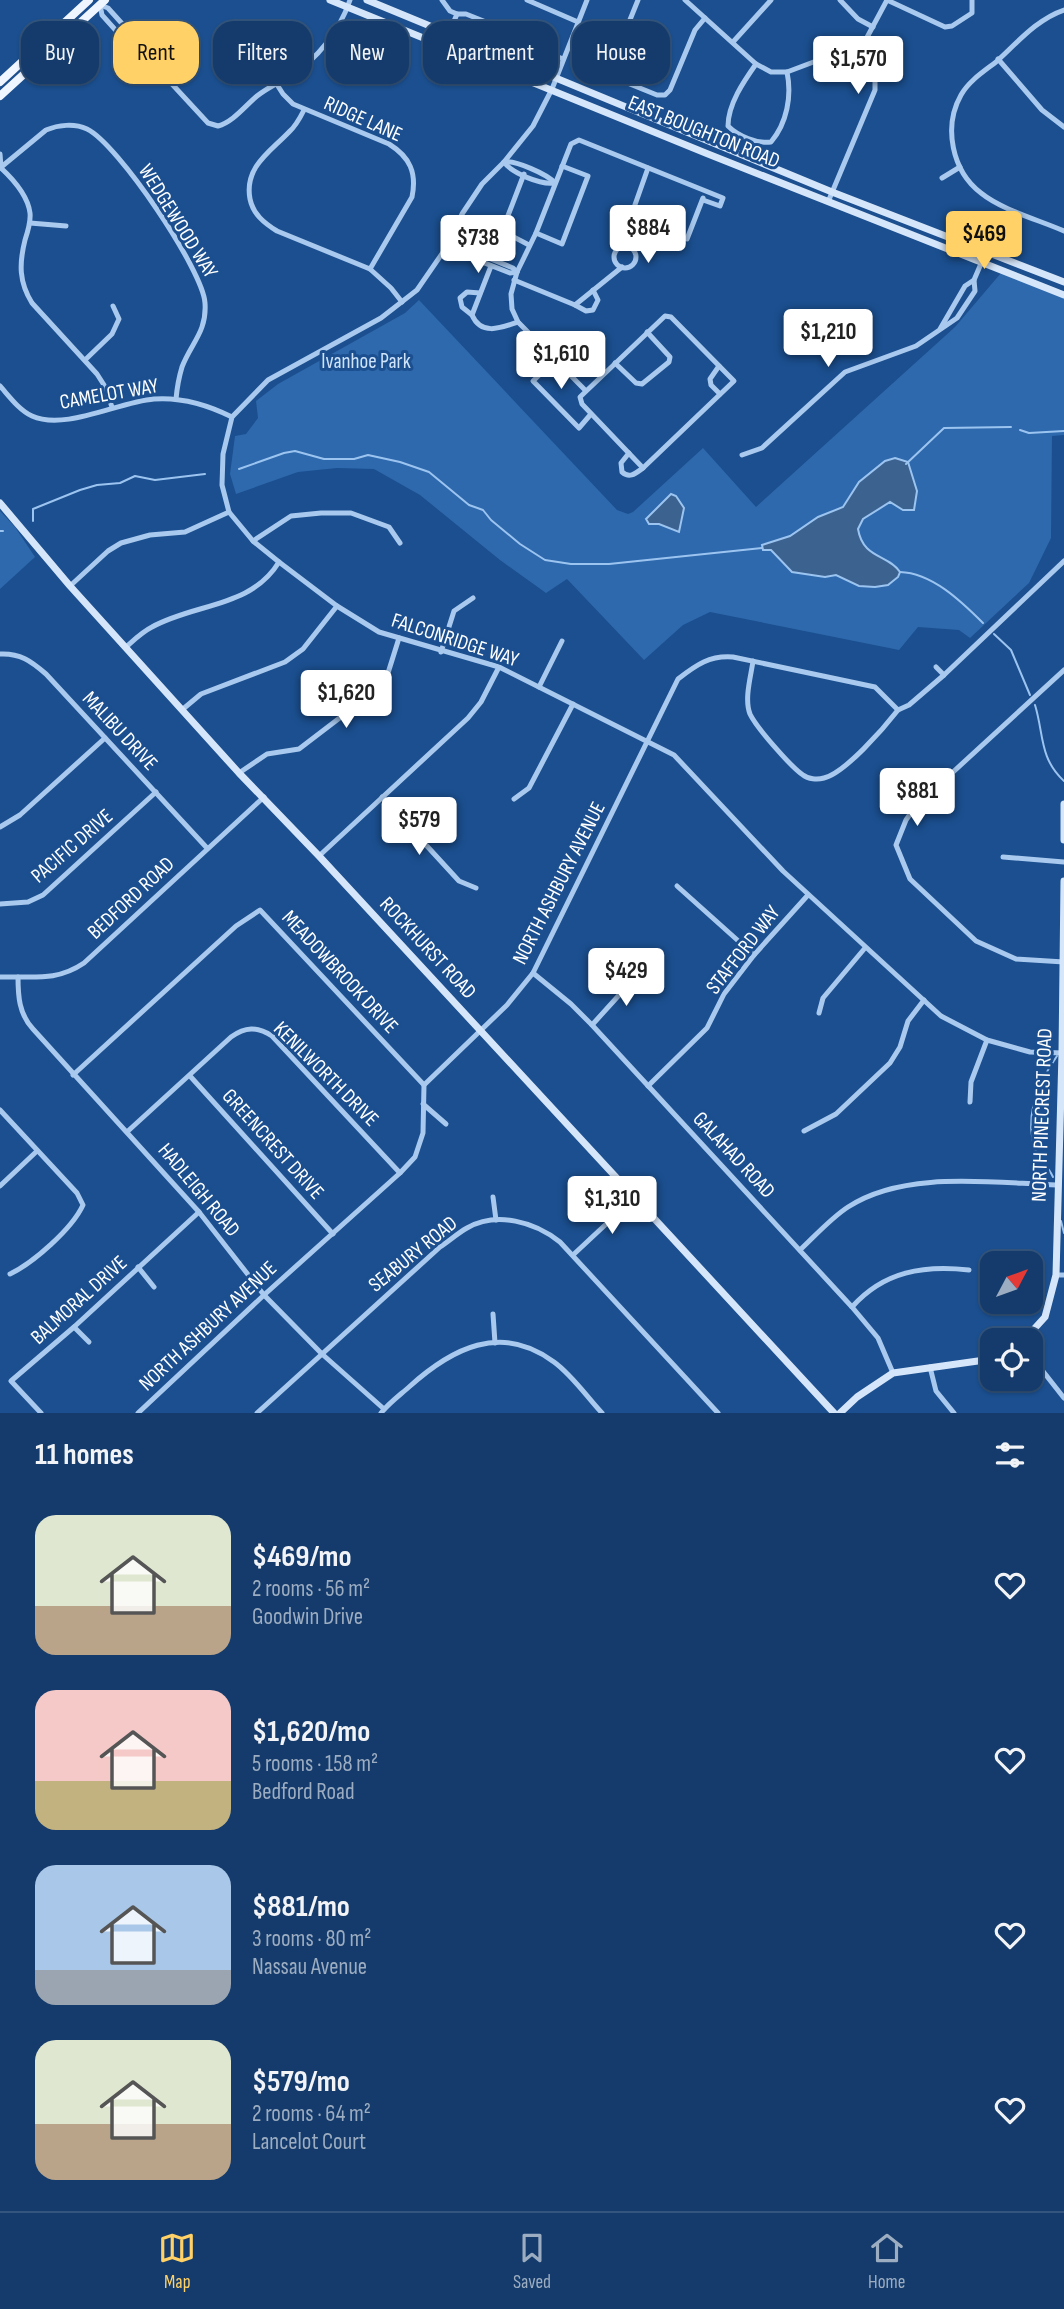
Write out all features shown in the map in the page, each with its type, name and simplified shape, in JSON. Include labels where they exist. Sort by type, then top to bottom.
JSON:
[{"type":"main road","points":[[0,82],[89,0]]},
{"type":"main road","points":[[0,96],[103,2]]},
{"type":"street","name":"EAST BOUGHTON ROAD","points":[[330,0],[349,3],[828,202],[1064,295]]},
{"type":"street","name":"EAST BOUGHTON ROAD","points":[[367,0],[423,23]]},
{"type":"street","points":[[442,0],[450,11],[484,21]]},
{"type":"street","points":[[527,0],[576,21]]},
{"type":"street","points":[[578,21],[587,0]]},
{"type":"street","points":[[638,0],[612,64],[613,74],[620,80],[657,95],[665,95],[670,90],[695,30],[705,18]]},
{"type":"street","points":[[685,0],[756,64],[771,72],[787,72],[864,43],[887,0],[945,27],[952,26],[972,13],[972,0]]},
{"type":"street","points":[[733,42],[771,0]]},
{"type":"street","points":[[841,0],[844,7],[858,19],[873,27]]},
{"type":"street","points":[[103,2],[102,15],[146,64],[159,71],[208,123],[218,126],[228,122],[256,96],[274,84]]},
{"type":"street","points":[[312,58],[342,20],[349,3]]},
{"type":"street","points":[[1064,10],[1038,24],[971,82],[960,97],[952,128],[953,147],[960,167],[981,194],[1064,231]]},
{"type":"street","points":[[454,21],[457,14]]},
{"type":"street","points":[[558,73],[572,37]]},
{"type":"street","points":[[828,202],[875,90],[875,71],[864,43]]},
{"type":"street","points":[[558,57],[563,59]]},
{"type":"street","points":[[998,60],[1042,110],[1064,127]]},
{"type":"street","points":[[756,64],[743,82],[728,116],[728,126],[734,132],[762,143],[771,142],[776,135],[789,101],[791,90],[787,72]]},
{"type":"street","name":"EAST BOUGHTON ROAD","points":[[558,79],[832,192],[1064,282]]},
{"type":"street","name":"RIDGE LANE","points":[[277,84],[293,104],[389,144],[400,150],[408,160],[415,184],[412,197],[370,269]]},
{"type":"street","points":[[232,417],[268,380],[381,318],[416,290],[448,246],[462,214],[482,184],[533,126],[554,84]]},
{"type":"street","points":[[304,110],[290,132],[256,165],[249,190],[256,215],[277,231],[370,269],[386,282],[402,302]]},
{"type":"street","name":"WEDGEWOOD WAY","points":[[0,167],[46,130],[75,125],[87,129],[100,139],[137,180],[198,278],[205,300],[204,325],[182,367],[176,399]]},
{"type":"street","points":[[585,390],[518,322],[512,309],[511,294],[517,272],[536,233],[571,144],[579,141],[723,198],[720,206],[702,200]]},
{"type":"street","points":[[0,154],[0,167],[25,197],[30,210],[30,223],[20,267],[20,278],[25,292],[104,385],[112,407]]},
{"type":"street","points":[[504,162],[512,161],[550,178],[555,183]]},
{"type":"street","points":[[504,162],[507,167],[548,184],[555,183]]},
{"type":"street","points":[[536,233],[562,244],[588,176],[562,166]]},
{"type":"street","points":[[942,178],[960,167]]},
{"type":"street","points":[[648,169],[631,216],[687,239],[706,192]]},
{"type":"street","points":[[524,174],[504,226],[506,233],[529,245]]},
{"type":"street","points":[[30,223],[66,226]]},
{"type":"street","points":[[448,246],[457,245],[517,272]]},
{"type":"street","points":[[448,246],[491,266],[510,273],[517,272]]},
{"type":"street","points":[[575,305],[622,267],[630,267],[635,261],[635,252],[629,247],[621,247],[615,253],[615,261],[622,267]]},
{"type":"street","points":[[742,455],[762,448],[851,368],[916,346],[957,318],[975,291],[974,280],[986,252]]},
{"type":"street","points":[[472,315],[491,266]]},
{"type":"street","points":[[514,280],[586,312],[593,310],[598,300],[593,290]]},
{"type":"street","points":[[940,330],[965,286],[974,280]]},
{"type":"street","points":[[480,293],[467,292],[460,298],[461,307],[472,315],[475,322],[484,328],[497,329],[518,322]]},
{"type":"street","points":[[85,360],[116,327],[119,319],[113,306]]},
{"type":"street","points":[[629,453],[621,463],[622,472],[633,475],[643,468],[734,381],[671,317],[665,316],[580,397],[582,404],[591,414],[629,453],[643,468]]},
{"type":"street","points":[[615,363],[636,383],[642,384],[669,362],[670,357],[647,332]]},
{"type":"street","points":[[555,360],[533,381],[579,428],[591,414]]},
{"type":"street","points":[[719,366],[710,379],[720,394]]},
{"type":"street","name":"CAMELOT WAY","points":[[0,386],[23,410],[32,416],[48,420],[64,420],[153,399],[176,399],[215,408],[232,417]]},
{"type":"street","name":"FALCONRIDGE WAY","points":[[232,417],[223,454],[222,485],[229,512],[253,541],[279,562],[337,606],[379,632],[499,667],[648,741],[682,762],[808,895],[923,1000],[957,1026],[987,1040],[1030,1052],[1063,1053]]},
{"type":"street","name":"ROCKHURST ROAD","points":[[0,503],[70,586],[239,772],[834,1413]]},
{"type":"street","points":[[70,586],[108,551],[121,543],[150,535],[185,532],[229,512]]},
{"type":"street","points":[[253,541],[291,516],[351,513],[389,527],[400,543]]},
{"type":"street","points":[[754,661],[748,698],[749,712],[758,727],[804,776],[825,778],[837,772],[882,731],[898,710],[909,705],[944,675],[1064,561]]},
{"type":"street","points":[[126,647],[153,626],[255,589],[279,562]]},
{"type":"street","points":[[442,652],[454,611],[473,598]]},
{"type":"street","points":[[183,709],[201,694],[285,662],[303,649],[337,606]]},
{"type":"street","points":[[239,772],[267,754],[299,748],[377,689],[388,673],[399,638]]},
{"type":"street","points":[[539,687],[562,641]]},
{"type":"street","name":"MALIBU DRIVE","points":[[0,654],[28,659],[46,674],[207,848]]},
{"type":"street","name":"NORTH ASHBURY AVENUE","points":[[138,1413],[415,1157],[424,1133],[424,1085],[506,1005],[533,973],[678,678],[699,663],[726,656],[875,687],[898,710]]},
{"type":"street","points":[[319,856],[475,710],[499,667]]},
{"type":"street","points":[[936,667],[944,675]]},
{"type":"street","points":[[1063,962],[1016,958],[976,942],[910,879],[897,845],[906,820],[915,807],[1064,670]]},
{"type":"street","points":[[514,799],[529,788],[573,704]]},
{"type":"street","points":[[0,827],[20,816],[104,738]]},
{"type":"street","name":"PACIFIC DRIVE","points":[[0,904],[27,902],[43,895],[156,792]]},
{"type":"street","name":"BEDFORD ROAD","points":[[0,977],[52,976],[69,973],[84,963],[264,797]]},
{"type":"street","points":[[382,797],[458,881],[476,888]]},
{"type":"street","points":[[1064,804],[1064,840]]},
{"type":"street","points":[[1003,857],[1064,862]]},
{"type":"street","name":"NORTH PINECREST ROAD","points":[[1035,1328],[1045,1317],[1060,1275],[1057,1185],[1063,1053],[1064,881]]},
{"type":"street","points":[[677,886],[754,956]]},
{"type":"street","name":"STAFFORD WAY","points":[[648,1086],[707,1028],[724,994],[808,895]]},
{"type":"street","name":"MEADOWBROOK DRIVE","points":[[73,1075],[236,926],[260,910],[424,1085]]},
{"type":"street","points":[[819,1013],[822,998],[865,948]]},
{"type":"street","points":[[592,1025],[640,972]]},
{"type":"street","name":"GALAHAD ROAD","points":[[533,973],[592,1025],[852,1307],[877,1339],[893,1373]]},
{"type":"street","name":"HADLEIGH ROAD","points":[[18,976],[18,997],[27,1023],[199,1212],[264,1294],[322,1354],[383,1411]]},
{"type":"street","points":[[804,1131],[836,1114],[891,1063],[900,1047],[908,1021],[923,1000]]},
{"type":"street","name":"KENILWORTH DRIVE","points":[[128,1131],[238,1032],[253,1028],[272,1036],[400,1173]]},
{"type":"street","points":[[970,1102],[971,1082],[987,1040]]},
{"type":"street","name":"GREENCREST DRIVE","points":[[190,1076],[333,1234]]},
{"type":"street","points":[[424,1104],[446,1124]]},
{"type":"street","points":[[0,1110],[77,1193],[83,1206],[76,1220],[22,1269],[10,1274]]},
{"type":"street","points":[[0,1186],[37,1151]]},
{"type":"street","points":[[800,1250],[847,1207],[884,1189],[918,1182],[1057,1185]]},
{"type":"street","points":[[493,1197],[496,1220]]},
{"type":"street","points":[[572,1255],[634,1198]]},
{"type":"street","name":"BALMORAL DRIVE","points":[[41,1413],[11,1381],[199,1212]]},
{"type":"street","name":"SEABURY ROAD","points":[[257,1413],[440,1247],[469,1226],[496,1220],[533,1226],[554,1237],[718,1413]]},
{"type":"street","points":[[852,1307],[874,1287],[903,1273],[939,1266],[970,1270]]},
{"type":"street","points":[[138,1267],[154,1287]]},
{"type":"street","points":[[493,1314],[495,1343]]},
{"type":"street","points":[[74,1327],[89,1342]]},
{"type":"street","points":[[383,1411],[443,1359],[464,1348],[495,1343],[531,1350],[556,1363],[602,1413]]},
{"type":"street","points":[[840,1413],[893,1373],[980,1362]]},
{"type":"street","points":[[930,1367],[936,1391],[954,1413]]},
{"type":"street","points":[[1043,1371],[1064,1398]]},
{"type":"green space","name":"Ivanhoe Park","points":[[1001,273],[1064,297],[1064,435],[1052,436],[1051,538],[1029,583],[970,638],[959,630],[918,627],[899,650],[710,612],[683,625],[644,660],[567,579],[546,593],[500,560],[420,495],[374,469],[337,468],[298,472],[236,494],[230,474],[235,436],[246,434],[258,418],[256,401],[278,384],[405,313],[419,300],[617,510],[628,514],[633,512],[703,448],[756,507],[955,327]]},
{"type":"green space","points":[[0,511],[15,527],[35,557],[0,589]]},
{"type":"shaded area","points":[[895,458],[908,462],[917,491],[914,510],[903,510],[890,502],[863,519],[858,529],[865,546],[900,572],[888,585],[859,586],[836,575],[825,577],[792,572],[771,550],[763,550],[762,545],[790,536],[818,517],[843,507],[859,482],[885,461]]},
{"type":"shaded area","points":[[671,494],[676,496],[684,508],[679,532],[659,524],[649,524],[646,519]]},
{"type":"waterway","points":[[906,464],[944,428],[1011,427]]},
{"type":"waterway","points":[[1020,430],[1029,433],[1064,431]]},
{"type":"waterway","points":[[239,469],[295,451],[324,459],[354,459],[368,455],[400,462],[429,472],[469,505],[483,510],[520,544],[545,560],[571,564],[609,564],[762,548]]},
{"type":"waterway","points":[[33,521],[33,509],[97,485],[120,483],[135,476],[155,480],[205,474]]},
{"type":"waterway","points":[[900,572],[923,577],[935,583],[956,597],[983,623]]},
{"type":"waterway","points":[[994,634],[1011,650],[1030,695]]},
{"type":"waterway","points":[[1035,705],[1046,754],[1050,764],[1064,781]]},
{"type":"waterway","points":[[1053,1177],[1036,1152],[1031,1124],[1039,1089],[1057,1056]]},
{"type":"waterway","points":[[1061,1221],[1064,1233]]}]
